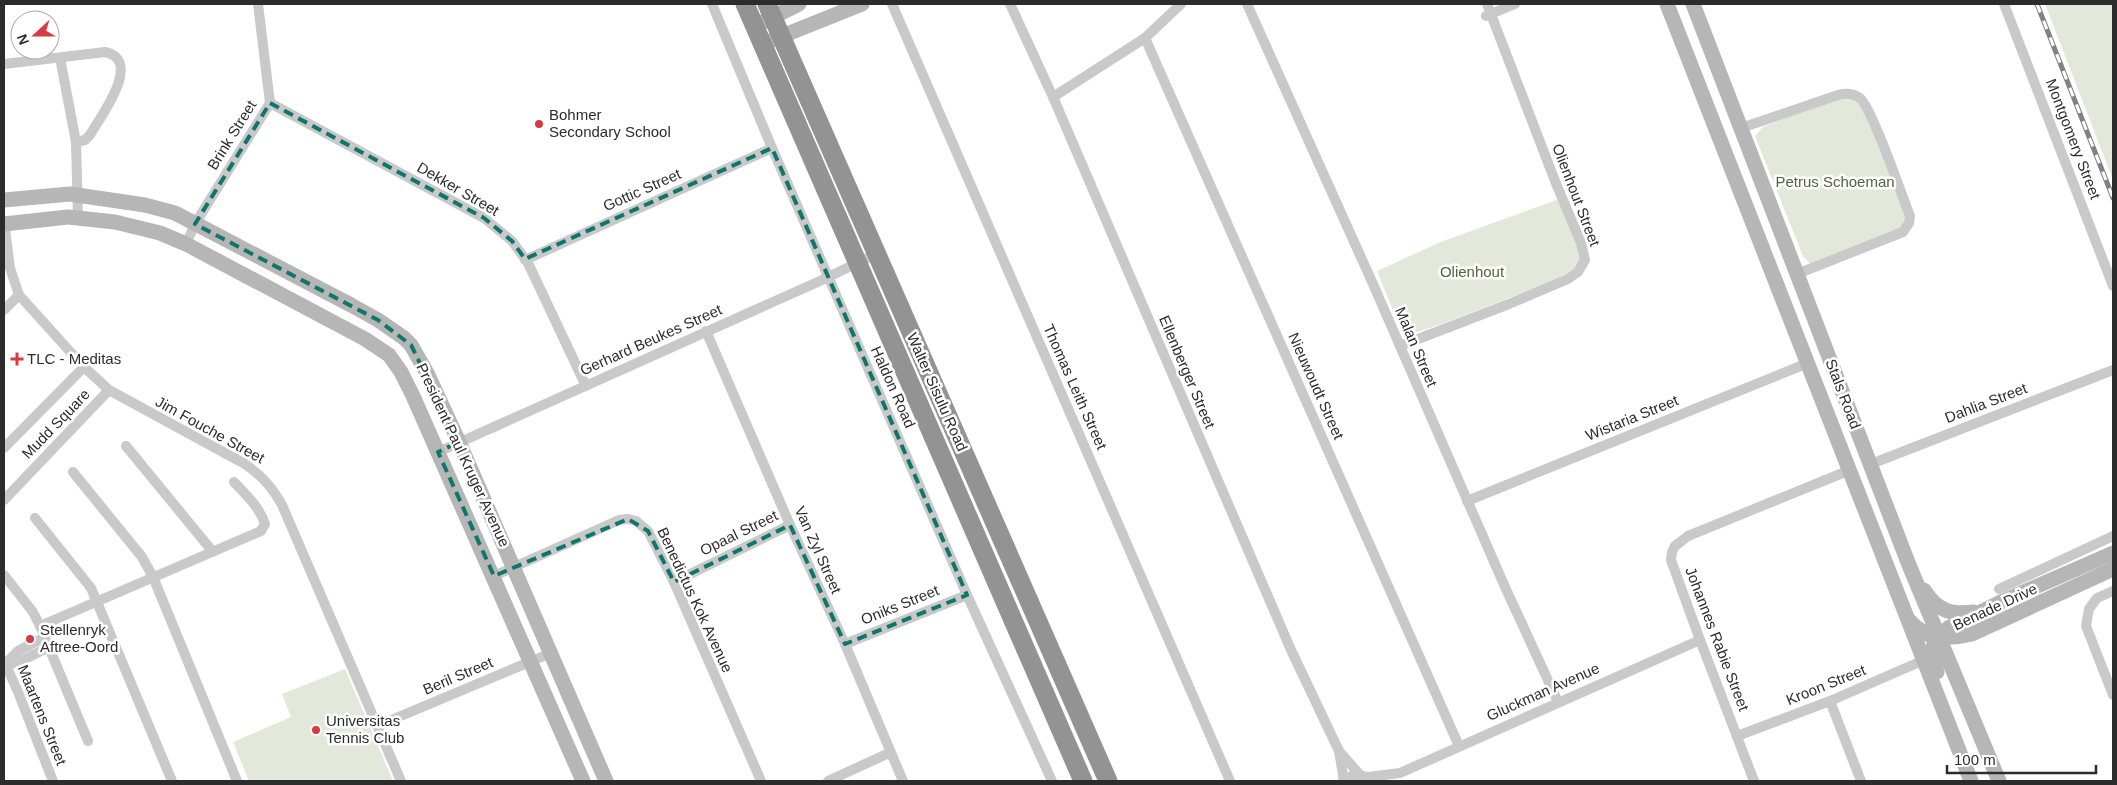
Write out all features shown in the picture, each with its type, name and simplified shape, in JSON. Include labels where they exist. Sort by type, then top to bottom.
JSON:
[{"type":"highway","name":"Walter Sisulu Road","points":[[746,4],[802,138],[1083,781]]},
{"type":"highway","name":"Walter Sisulu Road","points":[[770,10],[1108,781]]},
{"type":"highway","points":[[802,138],[822,130]]},
{"type":"highway","points":[[919,406],[940,399]]},
{"type":"highway","points":[[968,517],[988,507]]},
{"type":"highway","points":[[1015,625],[1035,616]]},
{"type":"highway","points":[[1073,759],[1094,750]]},
{"type":"street","name":"Brink Street","points":[[186,244],[195,224],[270,103],[258,4]]},
{"type":"street","name":"Haldon Road","points":[[712,4],[772,148],[967,594],[1052,781]]},
{"type":"street","points":[[755,26],[770,10],[799,4]]},
{"type":"street","points":[[762,44],[862,4]]},
{"type":"street","name":"Thomas Leith Street","points":[[892,4],[1230,781]]},
{"type":"street","name":"Ellenberger Street","points":[[1010,4],[1053,97],[1287,641],[1339,750],[1344,781]]},
{"type":"street","points":[[1053,97],[1145,38],[1181,4]]},
{"type":"street","name":"Malan Street","points":[[1247,4],[1558,702]]},
{"type":"street","points":[[1488,11],[1515,4]]},
{"type":"street","name":"Stals Road","points":[[1667,4],[1972,781]]},
{"type":"street","name":"Stals Road","points":[[1693,4],[1909,565],[1941,637],[1999,781]]},
{"type":"street","name":"Montgomery Street","points":[[2004,4],[2113,286]]},
{"type":"street","name":"Olienhout Street","points":[[1400,346],[1568,279],[1578,272],[1585,260],[1582,244],[1488,11]]},
{"type":"street","name":"Nieuwoudt Street","points":[[1145,38],[1459,746]]},
{"type":"street","points":[[76,142],[85,140],[90,135],[116,90],[122,74],[121,65],[114,54],[105,52],[60,58],[76,142],[78,218]]},
{"type":"street","points":[[4,64],[41,60]]},
{"type":"street","points":[[1715,128],[1846,93],[1855,95],[1865,104],[1910,216],[1909,223],[1903,232],[1797,274],[1771,270]]},
{"type":"street","name":"Dekker Street","points":[[270,103],[484,218],[512,241],[525,260],[586,386]]},
{"type":"street","points":[[1725,154],[1747,144]]},
{"type":"street","name":"Gottic Street","points":[[525,260],[772,148]]},
{"type":"street","name":"President Paul Kruger Avenue","points":[[4,200],[43,195],[77,194],[145,205],[175,213],[351,305],[404,338],[417,354],[459,442],[606,781]]},
{"type":"street","name":"President Paul Kruger Avenue","points":[[4,223],[46,218],[78,218],[115,222],[160,233],[186,244],[364,339],[389,355],[401,372],[438,452],[583,781]]},
{"type":"street","name":"Jim Fouche Street","points":[[4,223],[10,268],[19,295],[84,367],[109,390],[246,464],[265,478],[273,488],[401,781]]},
{"type":"street","name":"Gerhard Beukes Street","points":[[438,452],[830,277],[876,254]]},
{"type":"street","points":[[1782,298],[1797,274]]},
{"type":"street","points":[[4,310],[19,295]]},
{"type":"street","name":"Van Zyl Street","points":[[706,331],[790,525],[845,644],[889,753],[903,781]]},
{"type":"street","points":[[1801,346],[1822,338]]},
{"type":"street","name":"Mudd Square","points":[[4,448],[84,367]]},
{"type":"street","points":[[1810,370],[1834,369]]},
{"type":"street","name":"Wistaria Street","points":[[1468,500],[1810,370]]},
{"type":"street","name":"Dahlia Street","points":[[1870,464],[2113,370]]},
{"type":"street","name":"Mudd Square","points":[[4,500],[109,390]]},
{"type":"street","points":[[126,446],[213,552]]},
{"type":"street","points":[[1843,454],[1864,447]]},
{"type":"street","name":"Johannes Rabie Street","points":[[1754,781],[1700,640],[1672,560],[1672,552],[1675,546],[1688,536],[1850,470]]},
{"type":"street","points":[[73,472],[142,557],[153,577],[237,781]]},
{"type":"street","points":[[1857,488],[1877,479]]},
{"type":"street","points":[[40,626],[213,552],[264,528],[262,516],[253,502],[234,482]]},
{"type":"street","points":[[35,518],[91,588],[172,781]]},
{"type":"street","name":"Benedictus Kok Avenue","points":[[494,576],[619,520],[628,519],[642,524],[648,531],[674,582],[761,781]]},
{"type":"street","name":"Opaal Street","points":[[674,582],[790,525]]},
{"type":"street","points":[[1909,565],[1927,594],[1946,611],[1954,613],[1975,612],[2001,595],[2113,536]]},
{"type":"street","name":"Benade Drive","points":[[2113,554],[2001,595],[1948,628],[1941,637],[1951,639],[1972,634],[2113,569]]},
{"type":"street","points":[[4,576],[33,612],[88,741]]},
{"type":"street","points":[[2113,592],[2097,598],[2089,609],[2086,626],[2113,696]]},
{"type":"street","name":"Oniks Street","points":[[845,644],[967,594]]},
{"type":"street","points":[[1906,615],[1918,630],[1929,635],[1941,637]]},
{"type":"street","points":[[1962,691],[1956,664],[1957,653],[1972,634]]},
{"type":"street","points":[[1941,637],[1934,643],[1932,654],[1960,750]]},
{"type":"street","name":"Gluckman Avenue","points":[[1344,781],[1351,776],[1367,778],[1400,772],[1700,640]]},
{"type":"street","points":[[4,663],[19,662],[47,642]]},
{"type":"street","name":"Beril Street","points":[[377,726],[551,653]]},
{"type":"street","name":"Kroon Street","points":[[1738,736],[1830,701],[1924,660]]},
{"type":"street","name":"Maartens Street","points":[[4,663],[18,692],[53,781]]},
{"type":"street","points":[[1830,701],[1861,781]]},
{"type":"street","name":"Ellenberger Street","points":[[1339,750],[1367,778]]},
{"type":"street","points":[[828,781],[889,753]]},
{"type":"street","name":"Gluckman Avenue","points":[[1391,781],[1400,772]]},
{"type":"highlighted area","points":[[270,103],[484,218],[512,241],[525,259],[772,148],[967,595],[845,644],[790,525],[674,582],[648,531],[628,519],[494,576],[438,452],[459,442],[411,345],[378,320],[195,224]]},
{"type":"green space","points":[[2045,4],[2113,4],[2113,180]]},
{"type":"green space","name":"Petrus Schoeman","points":[[1837,97],[1861,97],[1907,208],[1904,229],[1810,264],[1803,256],[1755,136],[1763,127]]},
{"type":"green space","name":"Olienhout","points":[[1559,199],[1582,252],[1581,265],[1574,273],[1436,326],[1410,334],[1401,330],[1377,271],[1443,241]]},
{"type":"green space","name":"Universitas Tennis Club","points":[[345,669],[393,781],[249,781],[233,742],[291,717],[282,694]]},
{"type":"railway","points":[[2037,4],[2113,198]]},
{"type":"place","name":"Bohmer Secondary School","points":[[539,124]]},
{"type":"place","name":"TLC - Meditas","points":[[17,359]]},
{"type":"place","name":"Stellenryk Aftree-Oord","points":[[30,639]]},
{"type":"place","name":"Universitas Tennis Club","points":[[316,730]]}]
